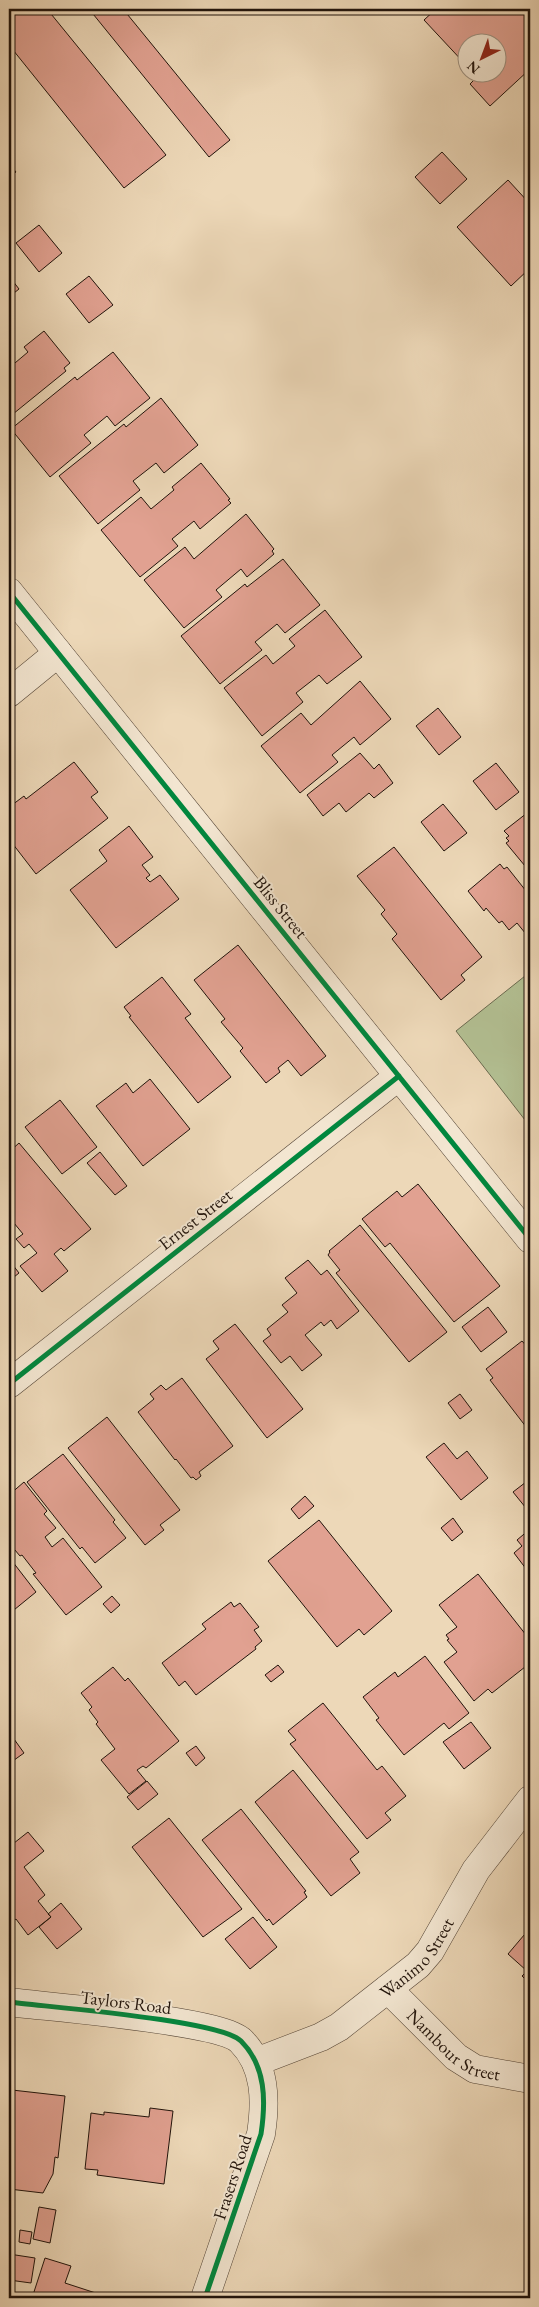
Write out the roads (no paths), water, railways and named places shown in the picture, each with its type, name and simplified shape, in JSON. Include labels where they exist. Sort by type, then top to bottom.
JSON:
[{"type":"street","name":"Bliss Street","points":[[9,592],[530,1239]]},
{"type":"street","points":[[9,693],[58,653]]},
{"type":"street","name":"Ernest Street","points":[[9,1384],[399,1076]]},
{"type":"street","name":"Wanimo Street","points":[[256,2062],[333,2030],[418,1965],[430,1951],[476,1870],[530,1800]]},
{"type":"street","name":"Nambour Street","points":[[388,1989],[456,2057],[475,2068],[530,2079]]},
{"type":"street","name":"Taylors Road","points":[[9,2002],[174,2021],[216,2030],[240,2040],[256,2062]]},
{"type":"street","name":"Frasers Road","points":[[205,2298],[261,2134],[264,2112],[263,2086],[256,2062]]}]
